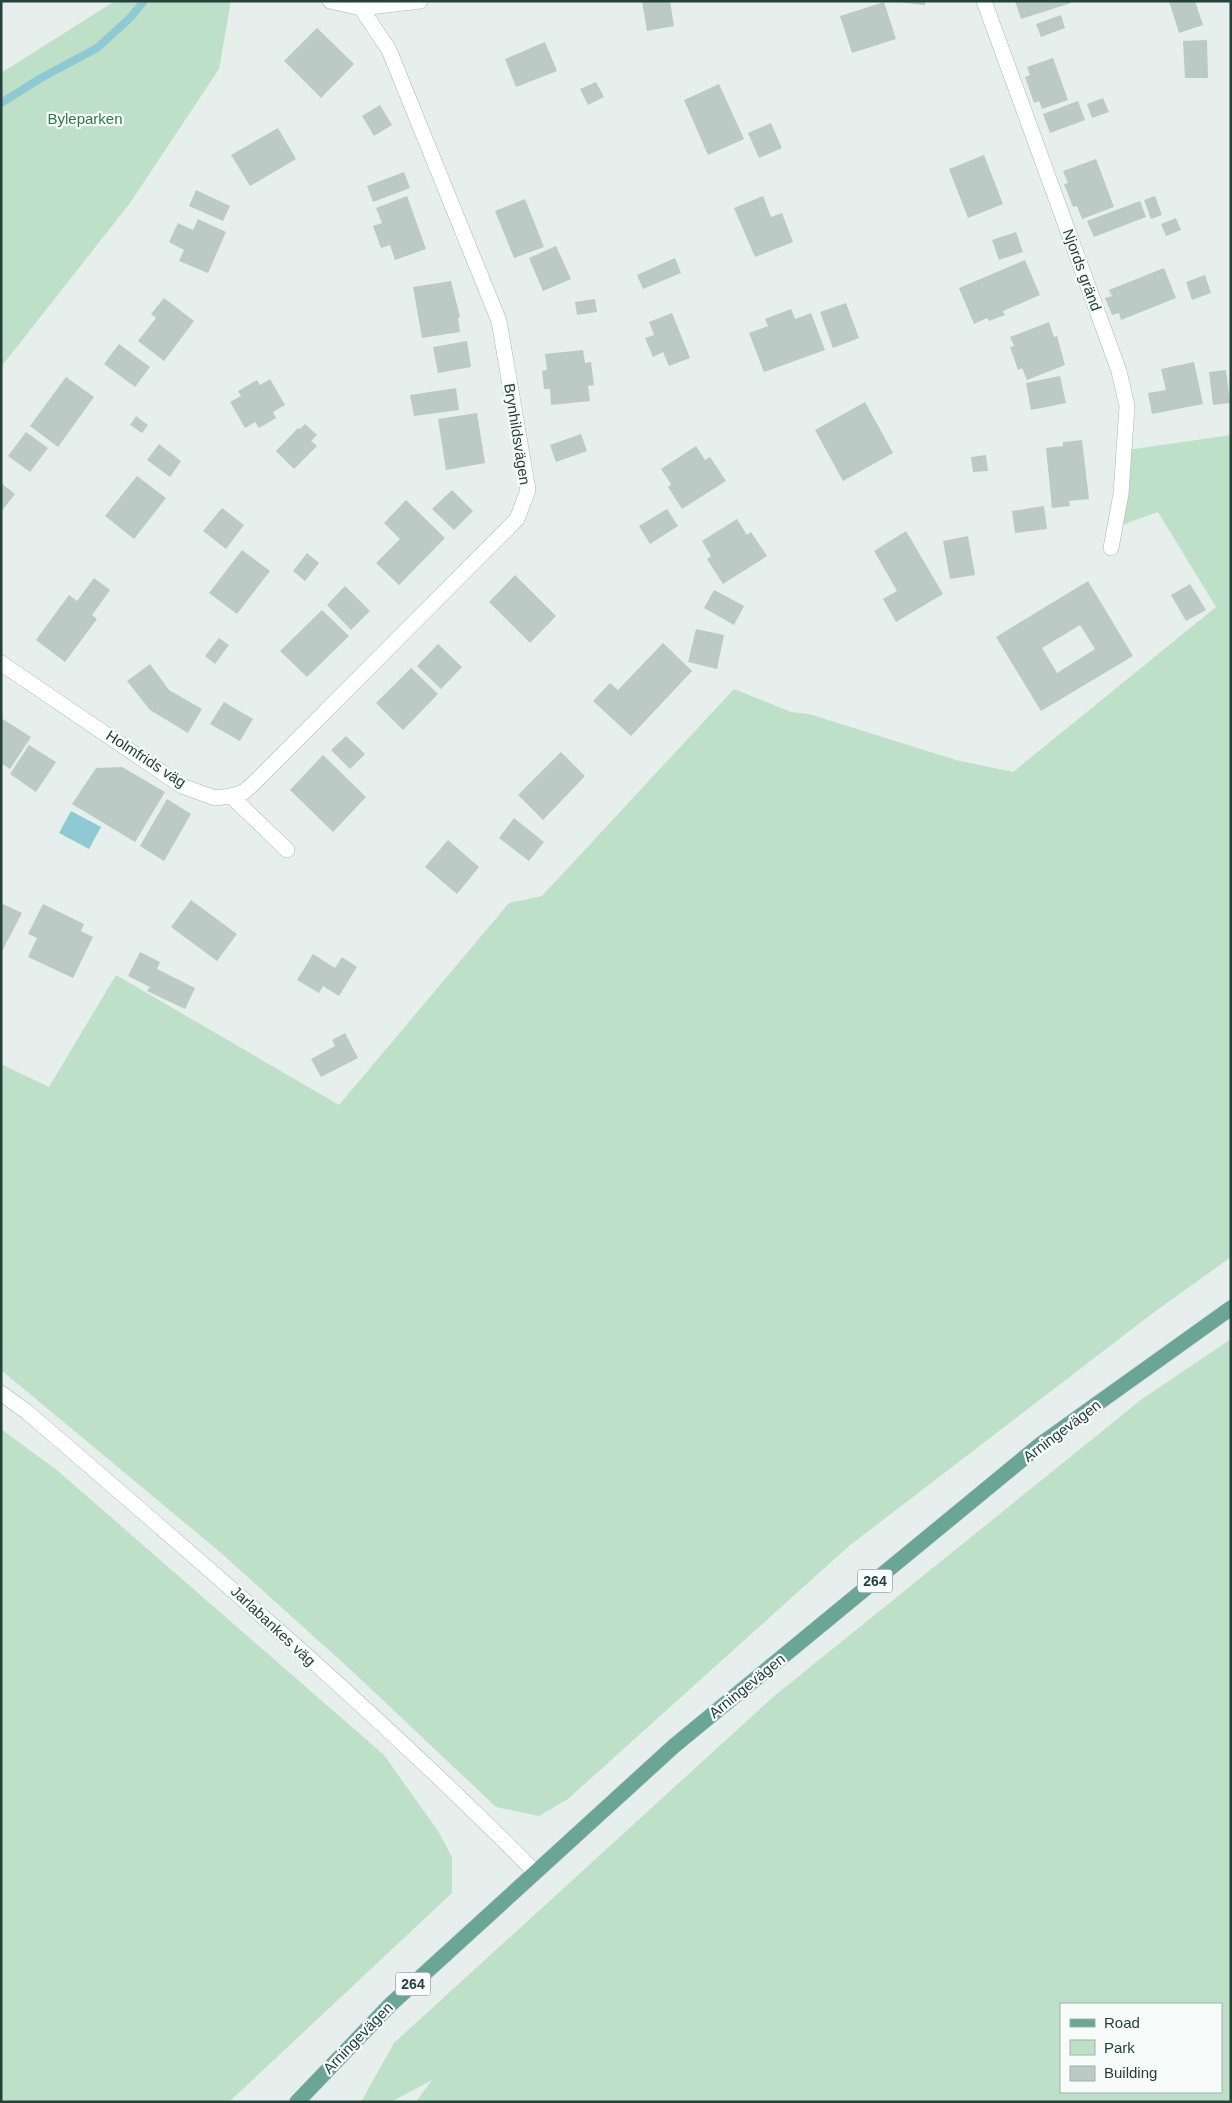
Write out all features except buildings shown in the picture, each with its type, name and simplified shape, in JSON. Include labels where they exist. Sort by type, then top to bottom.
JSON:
[{"type":"main road","name":"Arningevägen","points":[[297,2102],[390,2005],[534,1871],[674,1746],[1041,1444],[1231,1308]]},
{"type":"street","points":[[330,1],[361,8],[420,1]]},
{"type":"street","name":"Njords gränd","points":[[984,1],[1119,371],[1127,406],[1120,494],[1111,548]]},
{"type":"street","name":"Brynhildsvägen","points":[[231,796],[244,792],[255,782],[517,519],[528,490],[498,321],[389,50],[361,8]]},
{"type":"street","name":"Holmfrids väg","points":[[1,663],[182,786],[215,798],[231,796]]},
{"type":"street","points":[[231,796],[287,850]]},
{"type":"street","name":"Jarlabankes väg","points":[[1,1393],[27,1412],[248,1602],[481,1818],[534,1871]]},
{"type":"green space","name":"Byleparken","points":[[115,1],[231,1],[219,69],[130,203],[1,367],[1,73]]},
{"type":"green space","points":[[1231,435],[1231,1257],[1153,1313],[849,1546],[568,1799],[539,1816],[496,1807],[352,1671],[221,1553],[1,1370],[1,1064],[49,1087],[116,975],[339,1105],[509,903],[542,896],[734,689],[791,712],[809,714],[956,760],[1013,772],[1216,607],[1158,512],[1122,525],[1127,450]]},
{"type":"green space","points":[[1231,1339],[1231,2102],[416,2102],[432,2080],[391,2102],[361,2102],[394,2043],[773,1697],[1142,1399]]},
{"type":"green space","points":[[1,1429],[58,1471],[384,1755],[438,1831],[452,1857],[452,1893],[229,2102],[1,2102]]},
{"type":"water","points":[[71,811],[101,827],[89,849],[59,833]]},
{"type":"waterway","points":[[1,103],[41,78],[97,48],[130,18],[144,1]]}]
